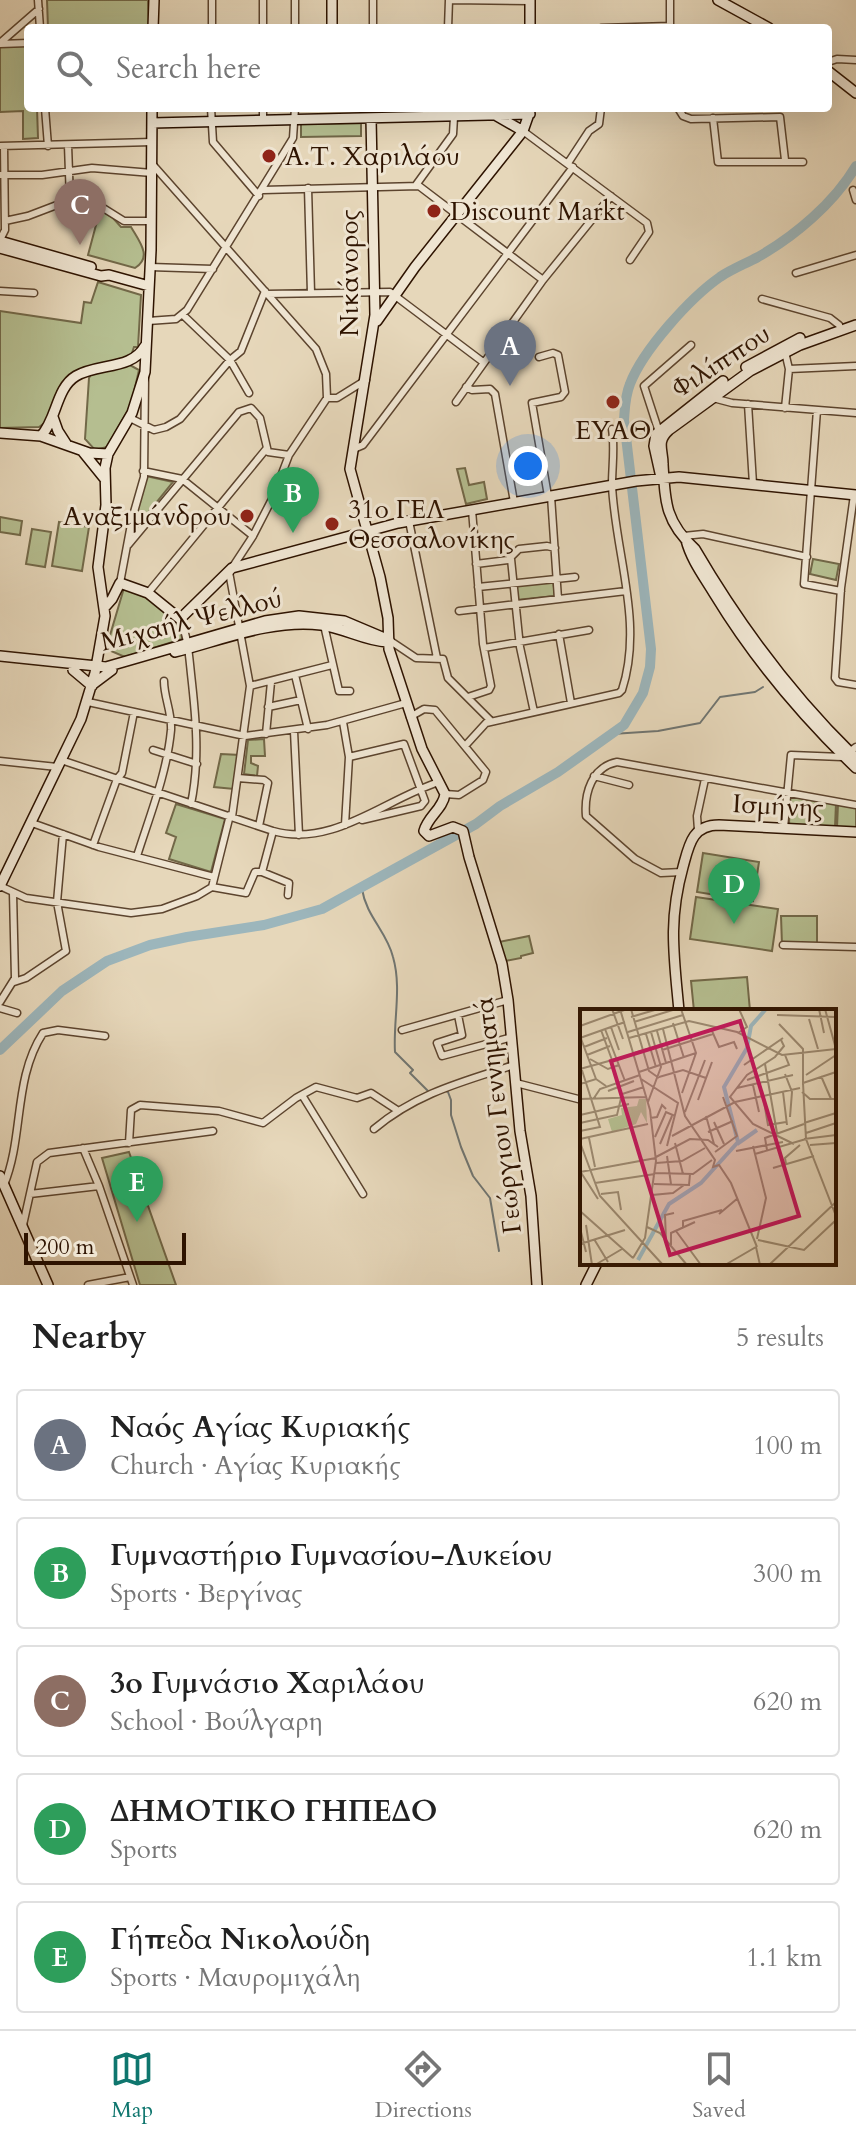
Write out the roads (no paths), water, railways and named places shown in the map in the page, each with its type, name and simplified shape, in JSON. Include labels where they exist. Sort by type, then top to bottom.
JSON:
[{"type":"street","points":[[38,0],[40,24]]},
{"type":"street","points":[[153,24],[154,0]]},
{"type":"street","points":[[212,0],[212,24]]},
{"type":"street","points":[[263,0],[263,24]]},
{"type":"street","points":[[295,0],[295,24]]},
{"type":"street","points":[[332,0],[332,24]]},
{"type":"street","points":[[373,0],[373,24]]},
{"type":"street","points":[[448,24],[450,0],[530,0],[530,24]]},
{"type":"street","points":[[670,0],[670,24]]},
{"type":"street","points":[[718,0],[754,24]]},
{"type":"street","points":[[0,44],[39,9]]},
{"type":"street","points":[[0,44],[24,43]]},
{"type":"street","points":[[832,62],[856,60]]},
{"type":"street","points":[[832,74],[856,93]]},
{"type":"street","points":[[45,112],[48,146]]},
{"type":"street","points":[[104,608],[120,583],[143,471],[152,112]]},
{"type":"street","points":[[211,112],[213,142],[261,193]]},
{"type":"street","points":[[263,112],[263,120]]},
{"type":"street","points":[[148,321],[171,320],[183,315],[293,138],[295,112]]},
{"type":"street","points":[[152,123],[295,120],[331,114],[497,112],[647,223],[650,229],[630,260]]},
{"type":"street","points":[[374,327],[394,294],[523,131],[530,112]]},
{"type":"street","points":[[356,448],[363,445],[571,165],[589,131],[599,124],[600,112]]},
{"type":"street","points":[[681,112],[686,118],[781,118],[785,160]]},
{"type":"street","points":[[743,112],[743,117]]},
{"type":"street","name":"Νικάνορος","points":[[366,531],[350,464],[374,327],[371,113]]},
{"type":"street","points":[[416,185],[453,134],[451,114]]},
{"type":"street","points":[[713,118],[718,162],[803,162]]},
{"type":"street","points":[[149,286],[0,241],[5,221],[2,146],[152,142]]},
{"type":"street","points":[[68,145],[70,200]]},
{"type":"street","points":[[2,175],[42,175],[107,168],[152,169],[316,349],[325,368],[327,398],[289,455],[273,497],[253,536],[230,569],[180,619]]},
{"type":"street","points":[[261,193],[308,188],[416,185],[543,280]]},
{"type":"street","points":[[308,188],[311,293]]},
{"type":"street","points":[[853,190],[856,200]]},
{"type":"street","points":[[456,402],[543,280],[611,196]]},
{"type":"street","points":[[5,221],[70,200],[100,206],[124,221],[151,221]]},
{"type":"street","points":[[0,248],[101,276],[109,275]]},
{"type":"street","points":[[796,273],[856,255]]},
{"type":"street","points":[[150,267],[213,269]]},
{"type":"street","points":[[266,292],[375,290],[394,294],[483,362]]},
{"type":"street","points":[[0,291],[34,293]]},
{"type":"street","points":[[130,418],[154,430],[177,421],[240,352],[266,292]]},
{"type":"street","points":[[762,299],[830,318],[839,325]]},
{"type":"street","points":[[183,315],[231,359],[249,393]]},
{"type":"street","name":"Φιλίππου","points":[[662,477],[654,444],[659,432],[733,374],[798,339],[856,322]]},
{"type":"street","name":"Φιλίππου","points":[[662,477],[662,438],[712,397],[785,352],[856,322]]},
{"type":"street","points":[[41,436],[73,378],[126,362],[140,355],[147,342]]},
{"type":"street","points":[[659,432],[644,386],[691,345]]},
{"type":"street","points":[[785,352],[789,369],[785,408]]},
{"type":"street","points":[[539,357],[557,354],[564,396],[532,403],[549,496],[558,599]]},
{"type":"street","points":[[126,362],[137,363],[145,372]]},
{"type":"street","points":[[789,369],[856,366]]},
{"type":"street","points":[[145,372],[130,418],[108,454],[104,478],[106,505],[98,567],[104,608],[96,670],[88,702],[0,886],[26,898],[148,912],[197,896],[212,887],[245,894],[255,872],[262,872],[289,883],[288,895]]},
{"type":"street","points":[[327,398],[337,398],[366,380]]},
{"type":"street","points":[[466,387],[472,390],[490,389],[495,394],[514,502]]},
{"type":"street","points":[[723,389],[727,402]]},
{"type":"street","points":[[712,397],[727,402],[856,413]]},
{"type":"street","points":[[748,404],[753,484]]},
{"type":"street","points":[[128,545],[239,412],[251,408],[260,418],[267,448],[273,454],[289,455]]},
{"type":"street","points":[[817,410],[804,584],[841,591]]},
{"type":"street","points":[[53,417],[67,445]]},
{"type":"street","points":[[465,746],[481,726],[491,721],[619,693],[625,682],[632,643],[612,486],[612,429]]},
{"type":"street","points":[[0,433],[41,436],[80,450],[108,454]]},
{"type":"street","points":[[148,593],[267,448]]},
{"type":"street","points":[[80,450],[104,478]]},
{"type":"street","points":[[143,471],[183,480],[253,536]]},
{"type":"street","points":[[230,569],[409,521],[662,477],[689,477],[855,495],[841,591],[835,678],[838,682],[856,685]]},
{"type":"street","points":[[662,477],[666,505],[689,551],[742,633],[775,681],[852,753],[856,768]]},
{"type":"street","points":[[468,697],[491,687],[484,648],[472,510]]},
{"type":"street","points":[[409,521],[437,658],[443,659],[448,677],[491,721]]},
{"type":"street","points":[[366,531],[380,577],[389,649],[410,717],[422,749],[445,794],[459,795],[483,780],[486,772],[433,709],[424,709],[410,717]]},
{"type":"street","points":[[685,538],[703,534],[807,557]]},
{"type":"street","points":[[534,712],[520,641],[511,559],[520,548],[555,548]]},
{"type":"street","points":[[476,564],[511,559]]},
{"type":"street","points":[[844,565],[856,567]]},
{"type":"street","points":[[212,887],[231,816],[250,686],[230,569]]},
{"type":"street","points":[[478,587],[575,577]]},
{"type":"street","points":[[120,583],[148,593],[180,619],[188,646],[196,727],[197,764],[191,804]]},
{"type":"street","points":[[459,611],[626,591]]},
{"type":"street","name":"Μιχαήλ Ψελλού","points":[[96,670],[278,618],[318,617],[354,624],[389,640],[416,658],[437,658]]},
{"type":"street","points":[[324,625],[339,692],[350,691]]},
{"type":"street","name":"Μιχαήλ Ψελλού","points":[[241,631],[324,625],[381,642],[389,640]]},
{"type":"street","points":[[484,648],[589,630]]},
{"type":"street","points":[[559,634],[571,703]]},
{"type":"street","points":[[100,644],[104,654],[110,658],[130,661]]},
{"type":"street","points":[[92,686],[73,667],[93,654],[100,644]]},
{"type":"street","name":"Μιχαήλ Ψελλού","points":[[0,656],[112,670],[188,646]]},
{"type":"street","name":"Μιχαήλ Ψελλού","points":[[0,662],[73,667]]},
{"type":"street","points":[[250,686],[332,665]]},
{"type":"street","points":[[92,686],[112,670]]},
{"type":"street","points":[[295,675],[308,729]]},
{"type":"street","points":[[137,856],[167,754],[171,721],[164,695],[164,681]]},
{"type":"street","points":[[266,734],[271,682]]},
{"type":"street","points":[[268,707],[301,700]]},
{"type":"street","points":[[88,702],[245,736],[343,722],[406,703]]},
{"type":"street","points":[[93,845],[122,773],[134,712]]},
{"type":"street","points":[[343,722],[349,757],[348,824]]},
{"type":"street","points":[[294,731],[299,835]]},
{"type":"street","points":[[0,761],[59,764],[117,779],[273,831],[299,835],[422,806],[425,801],[407,747],[403,744],[349,757]]},
{"type":"street","points":[[153,750],[197,764]]},
{"type":"street","points":[[784,828],[789,760],[795,754],[852,753]]},
{"type":"street","points":[[682,872],[661,873],[633,858],[587,817],[585,811],[594,776],[606,766],[617,762],[856,805]]},
{"type":"street","points":[[594,776],[629,785]]},
{"type":"street","points":[[238,778],[268,783],[259,826]]},
{"type":"street","points":[[679,1009],[672,921],[690,841],[698,830],[697,816],[705,779]]},
{"type":"street","points":[[348,824],[420,787],[440,781]]},
{"type":"street","name":"Γεώργιου Γεννηματά","points":[[445,794],[444,802],[424,831],[430,836],[453,827],[464,835],[502,964],[520,1131],[531,1196],[537,1285]]},
{"type":"street","points":[[32,823],[93,845],[214,877]]},
{"type":"street","name":"Ισμήνης","points":[[698,830],[712,825],[856,832]]},
{"type":"street","points":[[262,872],[273,831]]},
{"type":"street","points":[[14,982],[26,978],[66,951],[57,902],[63,834]]},
{"type":"street","points":[[0,1002],[14,982],[13,893]]},
{"type":"street","points":[[783,945],[856,947]]},
{"type":"street","points":[[402,1030],[508,1000]]},
{"type":"street","points":[[0,1008],[17,1013]]},
{"type":"street","points":[[458,1015],[462,1035],[437,1043],[439,1053],[446,1057],[512,1037]]},
{"type":"street","points":[[48,1285],[2,1180],[17,1146],[23,1089],[43,1033],[58,1030],[105,1036]]},
{"type":"street","points":[[374,1129],[397,1110],[440,1089],[514,1065]]},
{"type":"street","points":[[515,1083],[580,1099]]},
{"type":"street","points":[[129,1143],[130,1113],[137,1105],[219,1111],[263,1123],[316,1087],[357,1098],[371,1093],[397,1110]]},
{"type":"street","points":[[302,1095],[363,1194]]},
{"type":"street","points":[[23,1225],[40,1158],[53,1151],[213,1131]]},
{"type":"street","points":[[83,1148],[133,1285]]},
{"type":"street","points":[[30,1194],[99,1186]]},
{"type":"street","points":[[586,1285],[596,1265]]},
{"type":"street","points":[[88,1285],[130,1277]]},
{"type":"waterway","points":[[0,1050],[62,991],[107,961],[150,945],[264,925],[322,909],[476,824],[624,725],[643,693],[651,649],[624,420],[630,384],[656,341],[695,298],[720,277],[772,249],[799,229],[837,193],[856,166]]},
{"type":"waterway","points":[[612,734],[658,731],[700,723],[720,697],[755,692],[763,687]]},
{"type":"waterway","points":[[362,889],[368,908],[390,948],[396,969],[395,1052],[430,1093]]},
{"type":"waterway","points":[[444,1090],[451,1100],[451,1115],[473,1176],[490,1198],[499,1251]]},
{"type":"place","name":"Α.Τ. Χαριλάου","points":[[269,156]]},
{"type":"place","name":"Discount Markt","points":[[434,211]]},
{"type":"place","name":"3ο Γυμνάσιο Χαριλάου","points":[[80,245]]},
{"type":"place","name":"Ναός Αγίας Κυριακής","points":[[510,386]]},
{"type":"place","name":"ΕΥΑΘ","points":[[613,402]]},
{"type":"place","name":"Αναξιμάνδρου","points":[[247,516]]},
{"type":"place","name":"31ο ΓΕΛ Θεσσαλονίκης","points":[[332,524]]},
{"type":"place","name":"Γυμναστήριο Γυμνασίου-Λυκείου","points":[[293,533]]},
{"type":"place","name":"ΔΗΜΟΤΙΚΟ ΓΗΠΕΔΟ","points":[[734,924]]},
{"type":"place","name":"Γήπεδα Νικολούδη","points":[[137,1222]]}]
